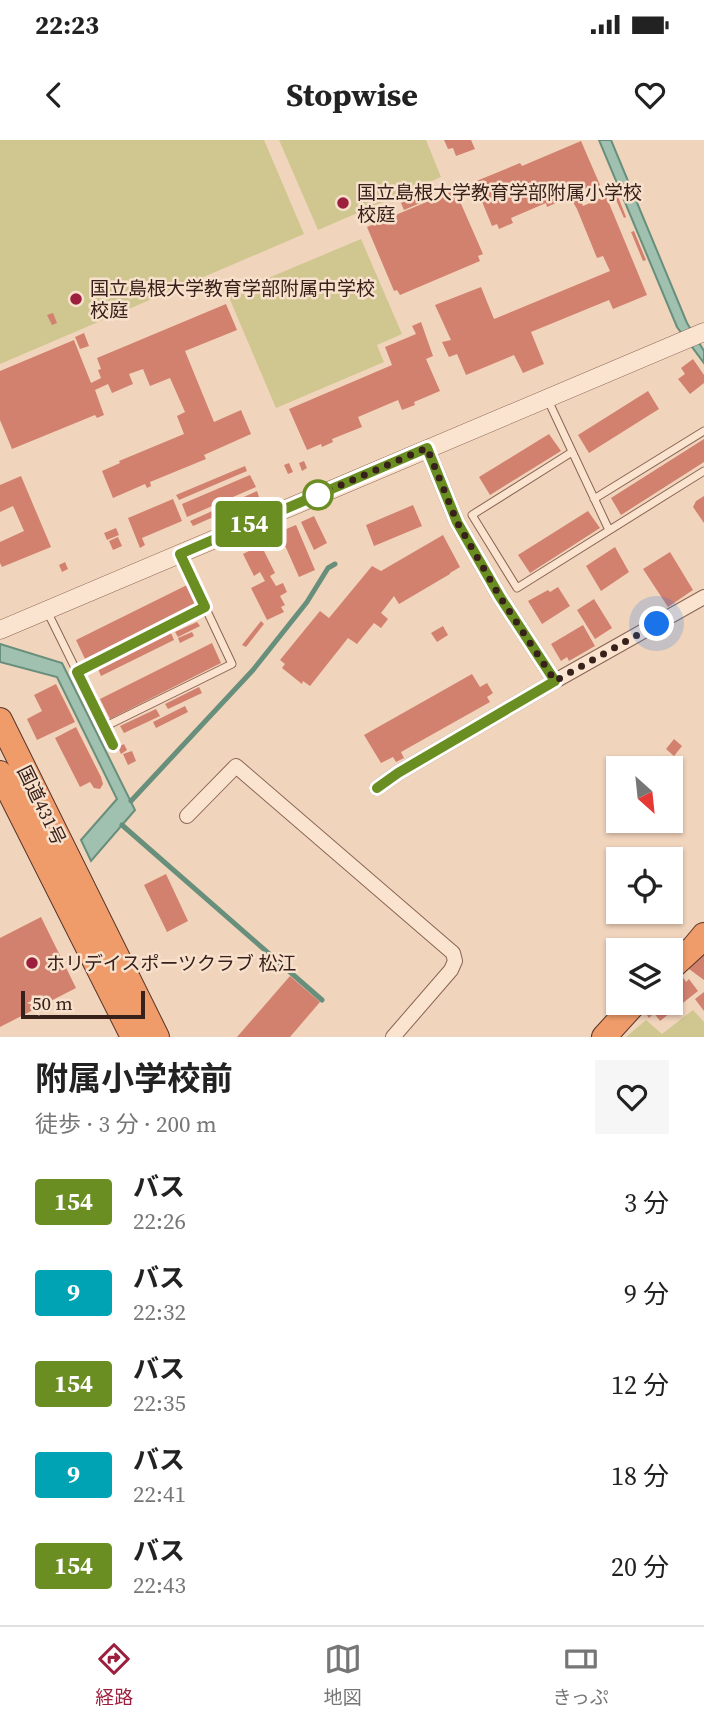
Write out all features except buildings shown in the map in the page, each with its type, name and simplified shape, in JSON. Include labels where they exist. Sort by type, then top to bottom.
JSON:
[{"type":"highway","name":"国道431号","points":[[0,720],[55,857]]},
{"type":"highway","name":"国道431号","points":[[0,774],[55,857]]},
{"type":"highway","points":[[55,857],[132,1037]]},
{"type":"highway","points":[[68,884],[157,1037]]},
{"type":"highway","points":[[683,957],[704,934]]},
{"type":"highway","points":[[604,1037],[624,1015]]},
{"type":"street","points":[[0,630],[702,333]]},
{"type":"street","points":[[427,448],[457,522],[500,597],[555,681]]},
{"type":"street","points":[[377,788],[555,681],[704,597]]},
{"type":"street","points":[[187,816],[236,766],[453,953],[455,961],[452,970],[393,1037]]},
{"type":"lane","points":[[547,398],[609,530]]},
{"type":"lane","points":[[594,499],[704,431]]},
{"type":"lane","points":[[572,452],[472,515],[517,587],[704,471]]},
{"type":"lane","points":[[104,727],[232,664],[180,554]]},
{"type":"lane","points":[[77,672],[205,607]]},
{"type":"lane","points":[[46,610],[113,745]]},
{"type":"shaded area","name":"国立島根大学教育学部附属中学校 校庭","points":[[0,140],[264,140],[304,234],[0,364]]},
{"type":"shaded area","name":"国立島根大学教育学部附属小学校 校庭","points":[[279,140],[426,140],[441,177],[318,230]]},
{"type":"shaded area","points":[[599,140],[611,140],[687,323],[704,351],[704,363],[677,327]]},
{"type":"shaded area","points":[[361,239],[402,334],[377,345],[384,362],[276,408],[228,295]]},
{"type":"shaded area","points":[[0,644],[62,663],[135,810],[91,861],[81,840],[117,799],[57,677],[0,662]]},
{"type":"shaded area","points":[[693,1010],[704,1022],[704,1037],[626,1037],[646,1020],[662,1034]]},
{"type":"waterway","points":[[131,801],[253,670],[307,602],[328,568],[335,564]]},
{"type":"waterway","points":[[122,825],[322,1000]]},
{"type":"bus line","name":"154","points":[[113,745],[77,672],[205,607],[180,554],[427,448],[457,522],[500,597],[555,681],[377,788]]},
{"type":"place","name":"国立島根大学教育学部附属小学校 校庭","points":[[343,203]]},
{"type":"place","name":"国立島根大学教育学部附属中学校 校庭","points":[[76,299]]},
{"type":"place","name":"ホリデイスポーツクラブ 松江","points":[[32,963]]},
{"type":"route","points":[[318,495],[427,448],[457,522],[500,597],[555,681],[657,624]]}]
